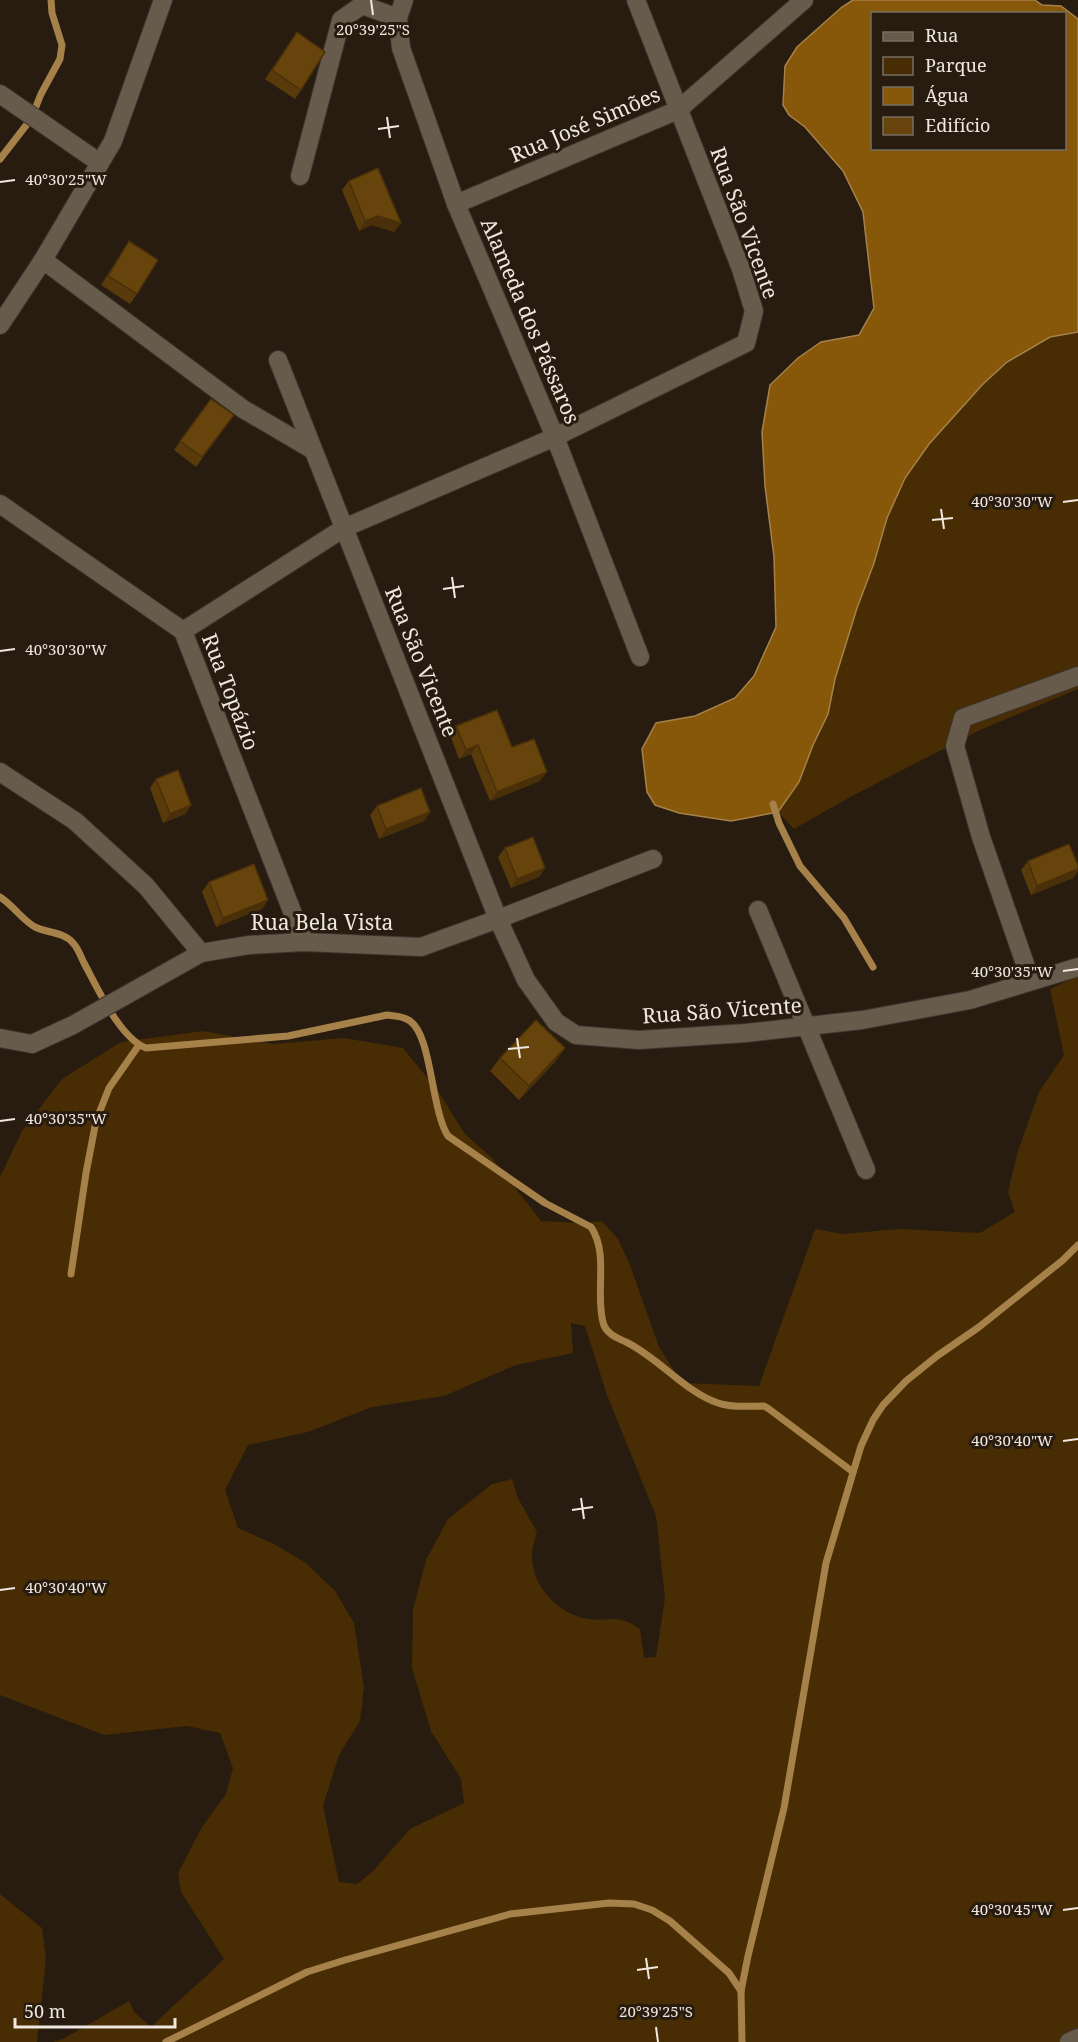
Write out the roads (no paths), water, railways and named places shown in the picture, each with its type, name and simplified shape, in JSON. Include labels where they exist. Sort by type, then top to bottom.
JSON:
[{"type":"street","points":[[0,325],[43,260],[113,141],[163,0]]},
{"type":"street","name":"Alameda dos Pássaros","points":[[404,0],[398,18],[401,48],[456,204],[555,436],[640,657]]},
{"type":"street","points":[[636,0],[678,110]]},
{"type":"street","name":"Rua José Simões","points":[[456,204],[678,110],[804,0]]},
{"type":"street","points":[[300,176],[341,20],[362,5],[398,18]]},
{"type":"street","points":[[0,94],[100,163]]},
{"type":"street","name":"Rua São Vicente","points":[[183,631],[344,528],[555,436],[746,344],[754,311],[741,269],[678,110]]},
{"type":"street","points":[[43,260],[243,409],[313,450]]},
{"type":"street","name":"Rua São Vicente","points":[[278,360],[498,919],[526,980],[556,1022],[576,1035],[639,1040],[807,1027],[862,1020],[970,1000],[1031,981]]},
{"type":"street","name":"Rua Topázio","points":[[0,504],[183,631],[304,942]]},
{"type":"street","points":[[1078,676],[963,718],[955,746],[981,837],[1031,981],[1078,967]]},
{"type":"street","points":[[0,772],[75,821],[146,886],[201,952]]},
{"type":"street","name":"Rua Bela Vista","points":[[0,1038],[32,1044],[73,1025],[201,952],[249,945],[304,942],[421,947],[653,859]]},
{"type":"street","points":[[758,910],[866,1170]]},
{"type":"street","points":[[1069,2042],[1078,2038]]},
{"type":"water","points":[[853,0],[1035,0],[1042,5],[1061,6],[1078,19],[1078,332],[1050,337],[1007,362],[983,384],[929,444],[905,478],[887,518],[835,679],[828,714],[799,782],[778,812],[731,821],[679,813],[655,805],[647,792],[642,749],[656,723],[695,716],[735,698],[754,676],[776,627],[774,557],[765,486],[762,432],[770,385],[798,358],[821,342],[859,335],[874,308],[863,212],[843,171],[805,127],[789,115],[783,105],[785,66],[797,47]]},
{"type":"waterway","points":[[0,159],[31,119],[41,94],[60,59],[62,45],[52,13],[51,0]]},
{"type":"waterway","points":[[773,804],[779,823],[800,866],[844,918],[873,967]]},
{"type":"waterway","points":[[0,897],[35,927],[60,935],[73,943],[119,1024],[136,1043],[146,1048],[288,1036],[387,1015],[408,1019],[417,1029],[423,1042],[438,1109],[448,1136],[545,1203],[591,1227],[599,1249],[601,1310],[604,1326],[609,1332],[650,1357],[706,1398],[729,1406],[764,1406],[853,1472]]},
{"type":"waterway","points":[[71,1274],[96,1121],[109,1088],[139,1045]]},
{"type":"waterway","points":[[742,2042],[741,1991],[784,1808],[826,1563],[861,1446],[883,1405],[906,1381],[979,1327],[1063,1260],[1078,1245]]},
{"type":"waterway","points":[[166,2042],[307,1972],[345,1960],[510,1914],[609,1903],[634,1904],[652,1910],[670,1921],[729,1973],[741,1991]]}]
